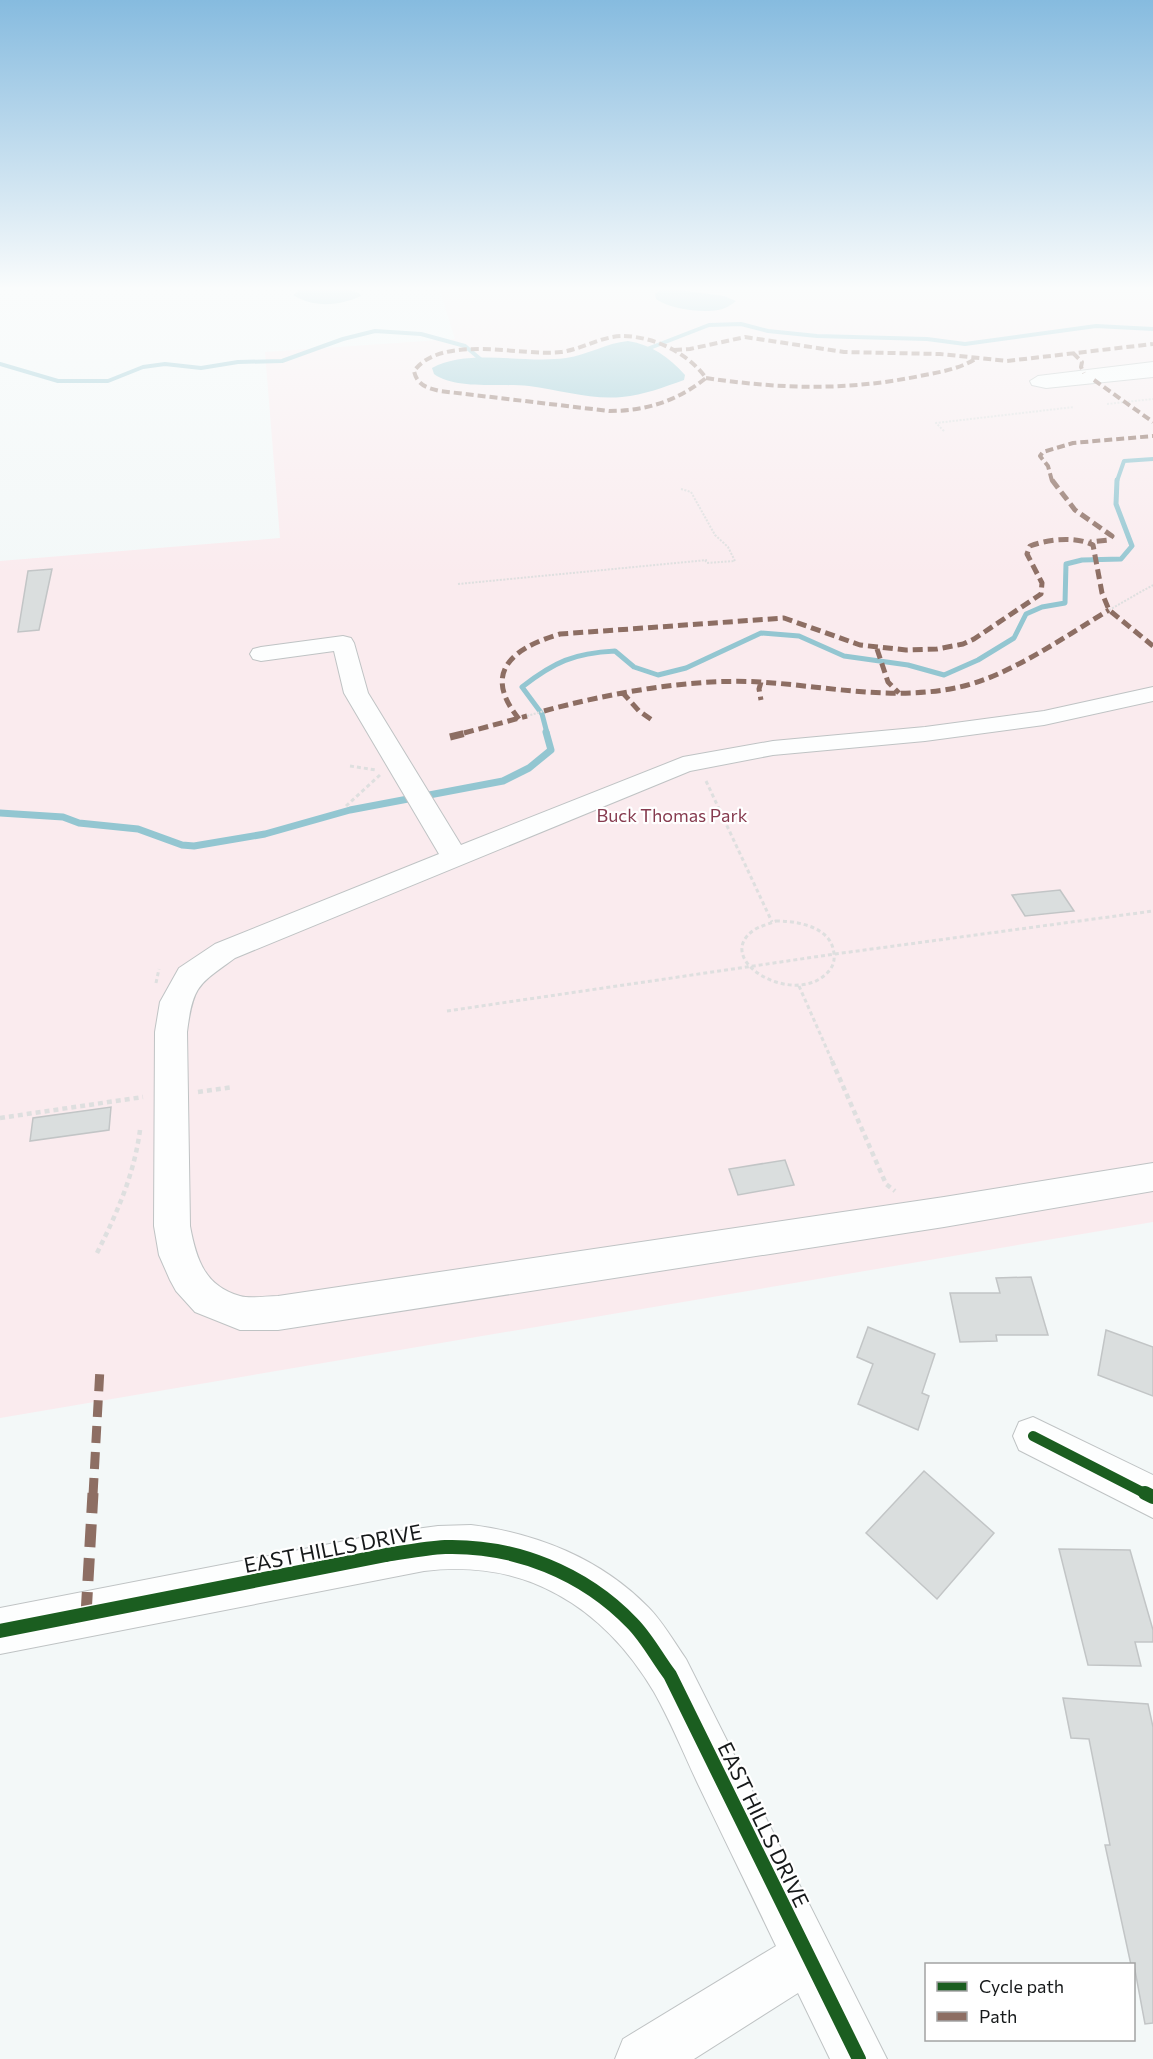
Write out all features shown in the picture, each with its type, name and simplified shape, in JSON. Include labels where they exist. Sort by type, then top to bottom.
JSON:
[{"type":"street","points":[[261,654],[343,643],[356,693],[455,857]]},
{"type":"street","points":[[1153,694],[1034,719],[925,734],[774,748],[694,762],[587,803],[225,951],[190,976],[175,1002],[171,1032],[150,1096],[177,1255],[189,1280],[208,1300],[240,1312],[278,1313],[922,1215],[1153,1177]]},
{"type":"street","points":[[1033,1436],[1153,1497]]},
{"type":"street","name":"EAST HILLS DRIVE","points":[[0,1631],[386,1555],[447,1547],[496,1551],[544,1563],[594,1590],[632,1623],[670,1675],[860,2059]]},
{"type":"street","points":[[643,2059],[809,1956]]},
{"type":"path","points":[[1107,404],[1153,397]]},
{"type":"path","points":[[944,431],[936,423],[1074,407]]},
{"type":"path","points":[[458,584],[706,560],[707,563],[735,561],[728,547],[715,535],[691,492],[681,489]]},
{"type":"path","points":[[1109,610],[1153,585]]},
{"type":"path","points":[[528,716],[544,711]]},
{"type":"path","points":[[694,762],[713,791],[772,922]]},
{"type":"path","points":[[346,806],[356,800],[378,779]]},
{"type":"path","points":[[447,1011],[835,954],[1153,911]]},
{"type":"path","points":[[791,921],[818,930],[828,939],[835,954],[836,960],[832,970],[823,978],[800,986],[779,984],[764,979],[748,967],[741,950],[744,939],[752,930],[772,922],[791,921]]},
{"type":"path","points":[[154,990],[159,969]]},
{"type":"path","points":[[800,986],[886,1184],[922,1215]]},
{"type":"path","points":[[0,1118],[150,1096],[233,1087]]},
{"type":"path","points":[[97,1253],[129,1188],[137,1159],[141,1128]]},
{"type":"green space","name":"Buck Thomas Park","points":[[268,384],[1153,384],[1153,1222],[0,1418],[0,561],[280,538]]},
{"type":"water","points":[[468,384],[672,384],[638,394],[610,398],[529,386]]},
{"type":"building","points":[[52,569],[39,630],[18,632],[28,571]]},
{"type":"building","points":[[1060,890],[1074,911],[1025,916],[1012,895]]},
{"type":"building","points":[[111,1107],[109,1130],[30,1141],[33,1118]]},
{"type":"building","points":[[785,1160],[794,1185],[738,1195],[729,1169]]},
{"type":"building","points":[[1031,1277],[1048,1335],[996,1335],[997,1341],[960,1342],[950,1293],[1000,1293],[996,1278]]},
{"type":"building","points":[[868,1327],[935,1354],[922,1393],[929,1396],[918,1430],[858,1404],[873,1364],[857,1357]]},
{"type":"building","points":[[1106,1330],[1153,1347],[1153,1396],[1098,1375]]},
{"type":"building","points":[[924,1471],[994,1533],[937,1599],[866,1533]]},
{"type":"building","points":[[1059,1549],[1130,1550],[1153,1630],[1153,1642],[1135,1642],[1141,1666],[1088,1665]]},
{"type":"building","points":[[1063,1698],[1148,1704],[1153,1727],[1153,2023],[1145,2024],[1135,1963],[1131,1963],[1105,1845],[1110,1845],[1089,1739],[1071,1738]]},
{"type":"waterway","points":[[1117,481],[1124,461],[1153,459]]},
{"type":"waterway","points":[[547,733],[542,714],[522,687],[555,665],[588,654],[615,651],[634,667],[658,675],[686,668],[761,633],[799,636],[844,656],[908,665],[944,675],[978,660],[1014,638],[1026,614],[1042,607],[1065,603],[1066,564],[1082,560],[1121,559],[1132,546],[1116,504],[1117,480]]},
{"type":"waterway","points":[[0,813],[63,817],[79,823],[138,829],[182,845],[194,846],[265,834],[350,810],[503,781],[529,768],[551,750],[546,732]]},
{"type":"marked path","points":[[421,384],[440,391],[622,411],[661,404],[698,384]]},
{"type":"marked path","points":[[750,384],[790,388],[841,388],[873,384]]},
{"type":"marked path","points":[[1100,384],[1153,422]]},
{"type":"marked path","points":[[1090,542],[1108,540],[1112,536],[1075,510],[1053,484],[1048,466],[1040,456],[1043,452],[1073,443],[1153,436]]},
{"type":"marked path","points":[[519,719],[508,705],[501,690],[500,682],[505,667],[528,647],[544,639],[577,631],[651,629],[734,620],[784,618],[840,639],[874,647],[922,650],[951,647],[969,642],[1041,594],[1042,583],[1027,554],[1030,546],[1052,541],[1071,540],[1088,542],[1093,545],[1104,602],[1109,610],[1153,646]]},
{"type":"marked path","points":[[544,711],[622,692],[728,681],[761,682],[854,693],[921,692],[955,688],[980,681],[1044,650],[1109,610]]},
{"type":"marked path","points":[[877,649],[888,682],[899,693]]},
{"type":"marked path","points":[[761,682],[759,689],[761,700]]},
{"type":"marked path","points":[[622,692],[639,711],[652,720]]},
{"type":"marked path","points":[[450,737],[527,716]]},
{"type":"marked path","points":[[86,1615],[100,1368]]},
{"type":"cycle path","points":[[1033,1436],[1153,1497]]},
{"type":"cycle path","points":[[0,1631],[424,1549],[471,1547],[497,1550],[522,1556],[571,1576],[614,1606],[632,1623],[670,1675],[859,2059]]}]
